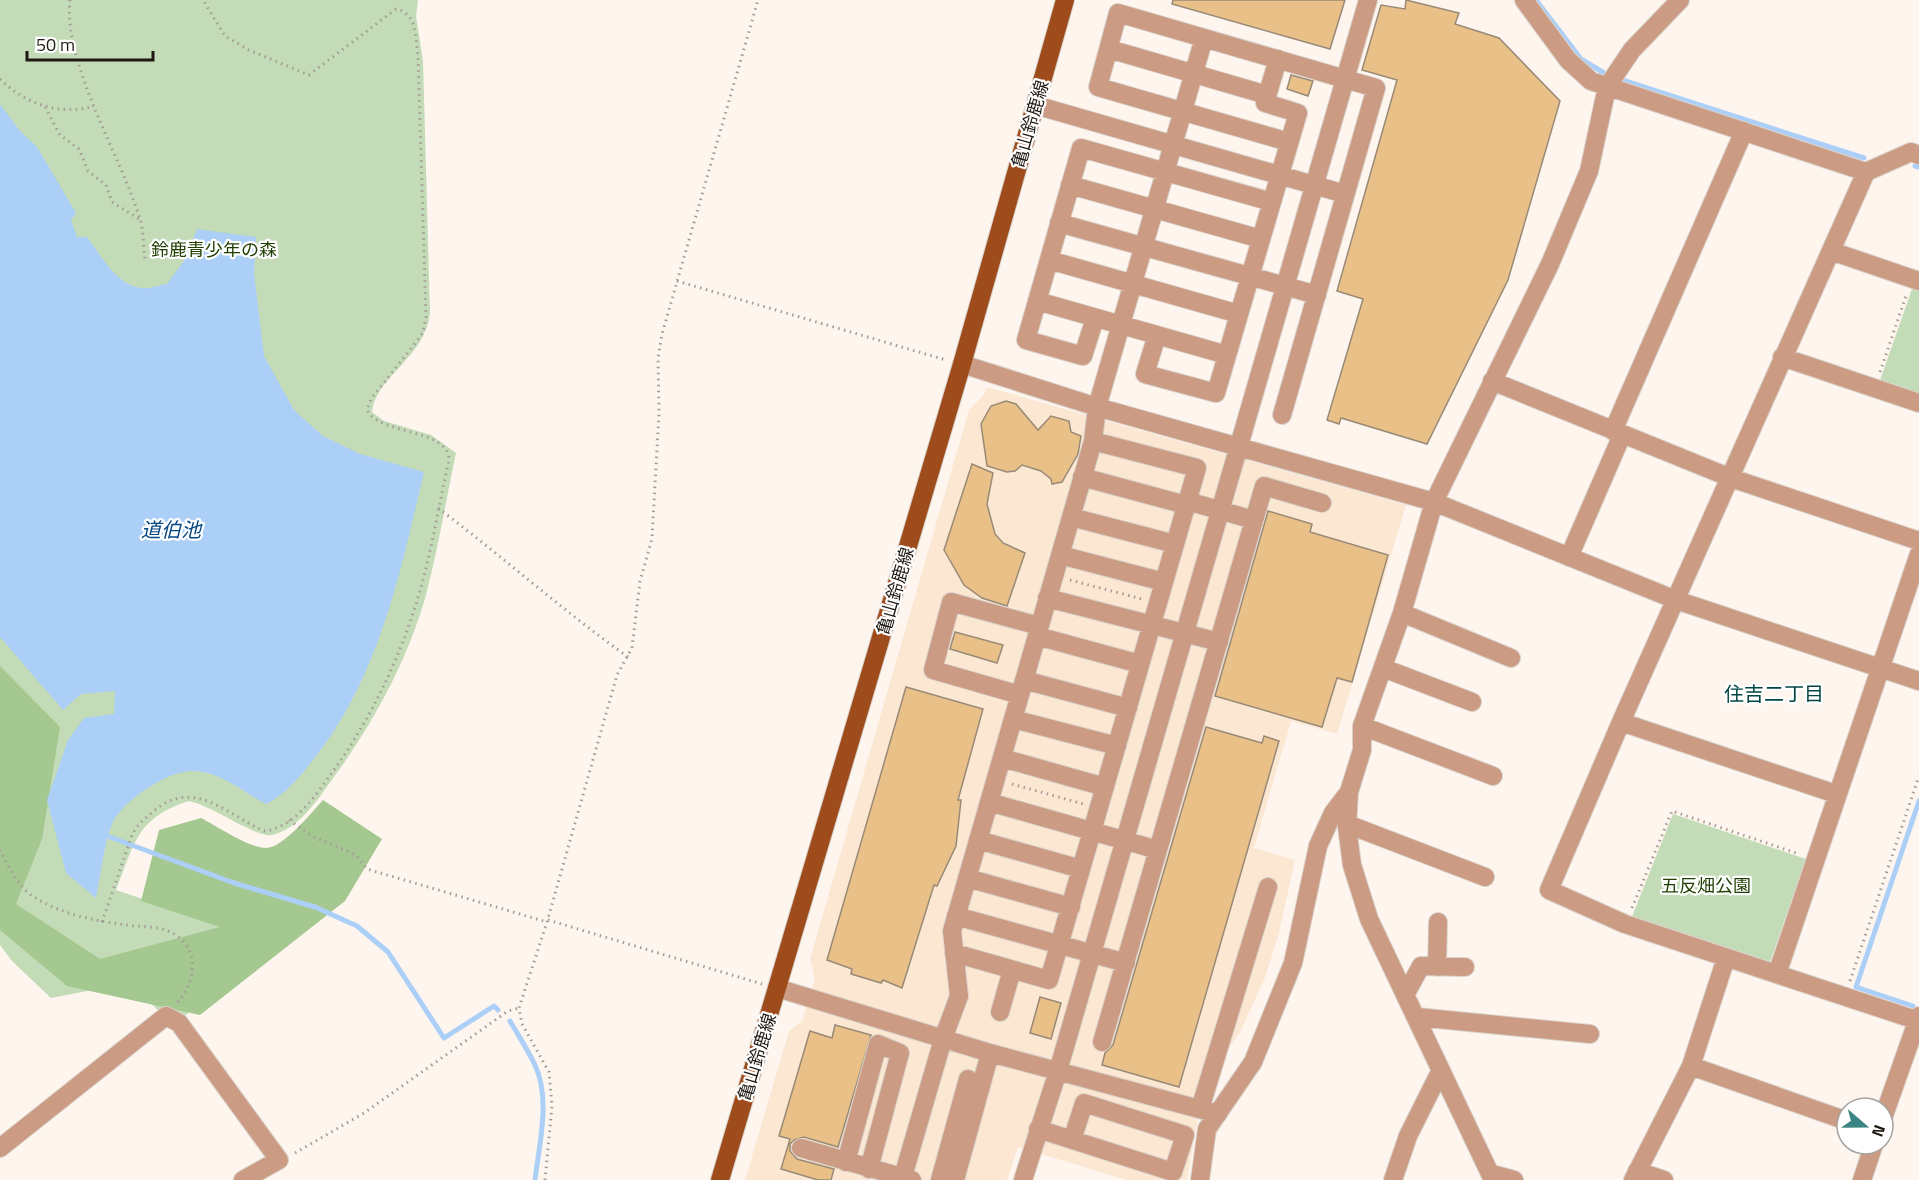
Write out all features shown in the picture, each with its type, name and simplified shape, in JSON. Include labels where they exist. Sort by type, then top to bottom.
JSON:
[{"type":"main road","name":"亀山鈴鹿線","points":[[720,1180],[962,364],[1065,0]]},
{"type":"street","points":[[1023,1180],[1034,1132],[1058,1071],[1283,286],[1368,0]]},
{"type":"street","points":[[1524,0],[1568,60],[1591,81],[1866,172]]},
{"type":"street","points":[[1514,1180],[1492,1177],[1369,919],[1359,890],[1347,824],[1349,792],[1362,750],[1362,726],[1402,613],[1434,502],[1550,264],[1589,171],[1607,87],[1632,50],[1680,0]]},
{"type":"street","points":[[1282,415],[1376,88],[1118,13],[1098,87],[1289,142]]},
{"type":"street","points":[[801,1148],[906,1179],[943,1040],[959,996],[952,931],[1093,441],[1097,407],[1204,38]]},
{"type":"street","points":[[1109,49],[1267,95]]},
{"type":"street","points":[[1157,335],[1145,374],[1216,393],[1298,113],[1265,103],[1278,59]]},
{"type":"street","points":[[1035,105],[1345,194]]},
{"type":"street","points":[[1569,557],[1617,433],[1744,131]]},
{"type":"street","points":[[1095,318],[1083,356],[1026,339],[1081,148],[1272,202]]},
{"type":"street","points":[[1891,1096],[1918,1019],[1625,924],[1549,890],[1782,357],[1866,172],[1911,152],[1919,155]]},
{"type":"street","points":[[1070,185],[1261,239]]},
{"type":"street","points":[[1059,224],[1317,295]]},
{"type":"street","points":[[1831,251],[1916,280]]},
{"type":"street","points":[[1049,260],[1239,314]]},
{"type":"street","points":[[1037,302],[1227,355]]},
{"type":"street","points":[[1782,357],[1919,403]]},
{"type":"street","points":[[962,364],[1097,407],[1434,502],[1676,600],[1919,681]]},
{"type":"street","points":[[1492,381],[1731,478],[1919,541]]},
{"type":"street","points":[[954,953],[1050,980],[1197,468],[1093,441]]},
{"type":"street","points":[[1082,477],[1254,520]]},
{"type":"street","points":[[1102,1042],[1264,486],[1322,503]]},
{"type":"street","points":[[1071,517],[1175,544]]},
{"type":"street","points":[[1777,974],[1919,554]]},
{"type":"street","points":[[1060,555],[1164,582]]},
{"type":"street","points":[[1047,598],[1219,642]]},
{"type":"street","points":[[1128,708],[933,670],[951,602],[1140,664]]},
{"type":"street","points":[[1402,613],[1511,658]]},
{"type":"street","points":[[1383,668],[1472,702]]},
{"type":"street","points":[[1013,718],[1117,746]]},
{"type":"street","points":[[1621,722],[1836,794]]},
{"type":"street","points":[[1362,726],[1492,776]]},
{"type":"street","points":[[1002,758],[1105,787]]},
{"type":"street","points":[[1200,1180],[1208,1129],[1253,1062],[1270,1022],[1293,963],[1318,846],[1333,813],[1349,792]]},
{"type":"street","points":[[989,802],[1158,850]]},
{"type":"street","points":[[1347,824],[1485,877]]},
{"type":"street","points":[[978,840],[1082,869]]},
{"type":"street","points":[[967,878],[1071,907]]},
{"type":"street","points":[[1200,1109],[1268,887]]},
{"type":"street","points":[[956,916],[1126,963]]},
{"type":"street","points":[[1437,967],[1438,922]]},
{"type":"street","points":[[1664,1180],[1635,1175],[1690,1066],[1726,958]]},
{"type":"street","points":[[1405,995],[1421,966],[1465,967]]},
{"type":"street","points":[[1000,1012],[1012,970]]},
{"type":"street","points":[[777,988],[943,1040],[1218,1114]]},
{"type":"street","points":[[0,1149],[166,1016],[179,1023],[279,1160],[243,1180]]},
{"type":"street","points":[[1417,1017],[1590,1034]]},
{"type":"street","points":[[846,1162],[878,1044],[900,1053],[869,1169]]},
{"type":"street","points":[[955,1180],[990,1053]]},
{"type":"street","points":[[1690,1066],[1835,1117]]},
{"type":"street","points":[[1393,1180],[1408,1136],[1441,1070]]},
{"type":"street","points":[[939,1180],[968,1079]]},
{"type":"street","points":[[1130,1118],[1137,1092]]},
{"type":"street","points":[[1034,1132],[1072,1140],[1173,1172],[1185,1135],[1084,1103],[1072,1140]]},
{"type":"street","points":[[1862,1180],[1870,1156]]},
{"type":"path","points":[[70,0],[71,38],[94,106],[141,220],[145,260]]},
{"type":"path","points":[[102,922],[136,826],[165,803],[190,796],[228,809],[264,831],[302,812],[320,789],[375,706],[403,644],[417,602],[449,453],[429,439],[380,423],[371,417],[368,410],[371,399],[423,332],[426,317],[418,56],[412,19],[407,12],[396,9],[309,75],[264,57],[225,36],[202,0]]},
{"type":"path","points":[[545,1180],[552,1106],[549,1072],[522,1024],[519,1008],[548,921],[618,675],[632,648],[640,581],[652,539],[659,413],[658,358],[662,334],[758,0]]},
{"type":"path","points":[[0,80],[21,96],[45,107],[58,109],[94,106]]},
{"type":"path","points":[[45,107],[60,135],[79,149],[88,171],[106,185],[112,202],[141,220]]},
{"type":"path","points":[[1875,388],[1916,280]]},
{"type":"path","points":[[677,281],[962,364]]},
{"type":"path","points":[[438,508],[486,544],[567,614],[628,657]]},
{"type":"path","points":[[1054,576],[1158,603]]},
{"type":"path","points":[[1844,996],[1919,776]]},
{"type":"path","points":[[995,780],[1099,808]]},
{"type":"path","points":[[1625,924],[1671,811],[1815,859]]},
{"type":"path","points":[[289,820],[312,836],[356,855],[367,869],[777,988]]},
{"type":"path","points":[[0,850],[29,894],[56,908],[102,922],[166,930],[185,941],[191,953],[192,974],[188,990],[166,1016]]},
{"type":"path","points":[[279,1160],[307,1148],[364,1113],[508,1011],[519,1008]]},
{"type":"shaded area","points":[[987,387],[1406,505],[1337,734],[1291,721],[1254,848],[1295,860],[1278,937],[1264,980],[1240,1032],[1203,1088],[1187,1180],[1127,1180],[1018,1147],[1007,1180],[745,1180],[789,1031],[802,1021],[815,979],[810,959],[969,410],[983,396]]},
{"type":"green space","name":"鈴鹿青少年の森","points":[[0,0],[418,0],[416,16],[423,61],[430,313],[426,329],[419,342],[411,355],[382,388],[375,399],[372,412],[384,421],[431,435],[456,453],[430,578],[409,645],[387,692],[346,760],[306,814],[281,832],[265,835],[189,801],[158,815],[148,824],[133,846],[116,890],[235,930],[215,986],[182,1019],[159,1011],[128,983],[51,998],[12,961],[0,945]]},
{"type":"green space","points":[[1913,286],[1919,288],[1919,396],[1879,383]]},
{"type":"green space","points":[[0,666],[60,727],[42,839],[16,904],[100,959],[220,927],[141,901],[159,830],[201,818],[242,841],[266,848],[288,836],[323,800],[382,839],[345,901],[200,1015],[67,986],[0,930]]},
{"type":"green space","name":"五反畑公園","points":[[1673,814],[1806,859],[1770,962],[1767,964],[1631,919]]},
{"type":"water","name":"道伯池","points":[[0,104],[19,130],[37,147],[76,213],[71,220],[77,237],[87,237],[110,269],[125,282],[146,288],[167,284],[184,261],[197,229],[256,237],[254,273],[264,356],[294,410],[323,436],[360,454],[424,472],[395,588],[369,663],[353,699],[333,733],[309,765],[284,792],[266,804],[232,783],[204,772],[195,771],[173,775],[149,787],[128,803],[114,820],[105,846],[96,898],[66,873],[47,800],[68,740],[84,718],[114,714],[115,691],[81,694],[63,710],[0,637]]},
{"type":"building","points":[[1173,0],[1345,0],[1330,49],[1172,4]]},
{"type":"building","points":[[1406,0],[1459,13],[1455,24],[1499,38],[1560,101],[1508,280],[1427,444],[1341,418],[1339,424],[1327,420],[1363,299],[1337,291],[1397,80],[1362,70],[1381,5],[1405,9]]},
{"type":"building","points":[[1291,75],[1313,81],[1308,96],[1287,89]]},
{"type":"building","points":[[1006,401],[1016,404],[1038,430],[1051,416],[1069,421],[1071,432],[1081,436],[1078,454],[1062,482],[1052,484],[1051,479],[1041,471],[1022,465],[1015,471],[1007,472],[987,466],[981,424],[991,406]]},
{"type":"building","points":[[972,464],[993,473],[987,504],[995,534],[1003,543],[1025,553],[1007,606],[982,598],[964,585],[944,550]]},
{"type":"building","points":[[1268,511],[1312,524],[1310,532],[1388,555],[1352,682],[1337,678],[1322,727],[1215,696]]},
{"type":"building","points":[[955,632],[1003,645],[997,663],[950,649]]},
{"type":"building","points":[[906,687],[983,709],[958,800],[961,800],[956,846],[937,886],[934,885],[902,988],[883,980],[881,983],[851,974],[852,969],[827,960]]},
{"type":"building","points":[[1206,727],[1262,743],[1264,736],[1279,741],[1179,1087],[1102,1065],[1105,1053],[1113,1045]]},
{"type":"building","points":[[1040,997],[1061,1003],[1051,1039],[1030,1033]]},
{"type":"building","points":[[835,1025],[871,1035],[838,1147],[804,1137],[790,1144],[790,1151],[797,1159],[834,1169],[831,1180],[818,1180],[781,1169],[790,1139],[779,1136],[810,1031],[832,1038]]},
{"type":"waterway","points":[[1536,0],[1581,59],[1604,73]]},
{"type":"waterway","points":[[1622,80],[1864,158]]},
{"type":"waterway","points":[[1915,166],[1919,167]]},
{"type":"waterway","points":[[1913,1006],[1856,987],[1919,801]]},
{"type":"waterway","points":[[110,837],[234,883],[315,907],[357,926],[388,952],[444,1038],[494,1006],[498,1010]]},
{"type":"waterway","points":[[510,1021],[540,1078],[543,1107],[535,1180]]},
{"type":"district","name":"住吉二丁目","points":[[1774,693]]}]
